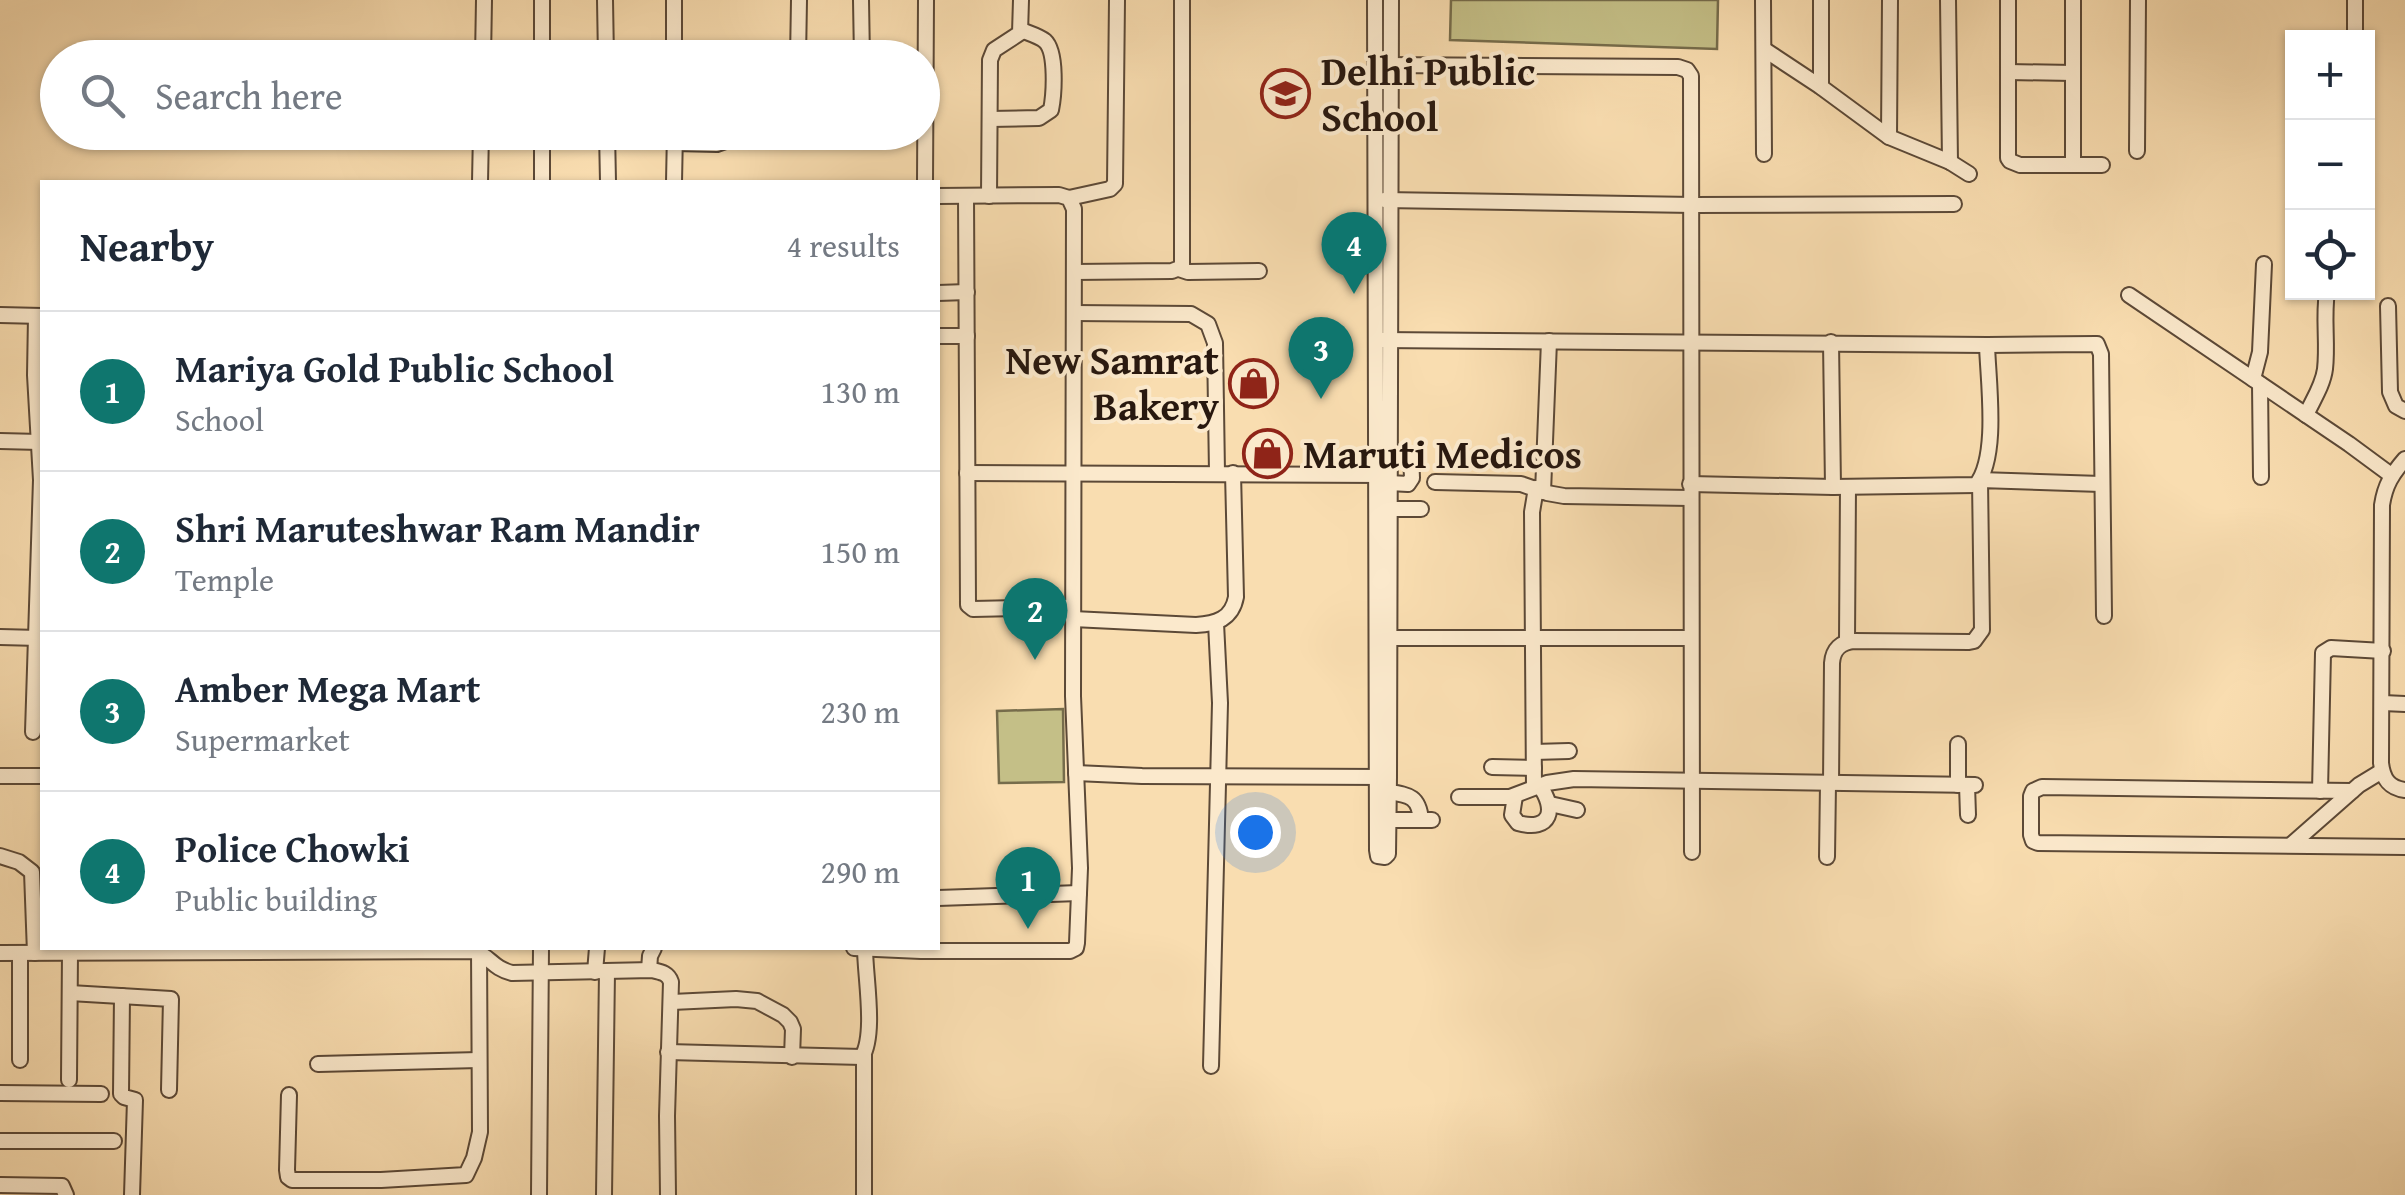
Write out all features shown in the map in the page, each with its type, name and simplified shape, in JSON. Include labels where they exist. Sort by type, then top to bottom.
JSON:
[{"type":"street","points":[[483,40],[484,0]]},
{"type":"street","points":[[542,0],[542,40]]},
{"type":"street","points":[[605,0],[606,40]]},
{"type":"street","points":[[674,0],[674,40]]},
{"type":"street","points":[[798,0],[798,40]]},
{"type":"street","points":[[861,0],[862,40]]},
{"type":"street","points":[[926,0],[926,40]]},
{"type":"street","points":[[1020,0],[1021,30]]},
{"type":"street","points":[[940,196],[1070,198],[1110,189],[1115,184],[1117,0]]},
{"type":"street","points":[[1180,269],[1182,0]]},
{"type":"street","points":[[1375,0],[1383,65]]},
{"type":"street","points":[[1385,782],[1377,850],[1380,857],[1388,854],[1383,638],[1383,65],[1390,0]]},
{"type":"street","points":[[1763,0],[1764,154]]},
{"type":"street","points":[[1821,0],[1821,87]]},
{"type":"street","points":[[1889,137],[1890,0]]},
{"type":"street","points":[[1948,0],[1950,162]]},
{"type":"street","points":[[2008,0],[2008,158],[2020,165],[2102,165]]},
{"type":"street","points":[[2072,0],[2074,165]]},
{"type":"street","points":[[2137,151],[2138,0]]},
{"type":"street","points":[[2354,0],[2354,30]]},
{"type":"street","points":[[989,196],[992,54],[1021,30]]},
{"type":"street","points":[[990,120],[1039,118],[1052,110],[1050,48],[1041,38],[1021,30]]},
{"type":"street","points":[[1765,50],[1889,137],[1969,174]]},
{"type":"street","points":[[1383,65],[1683,68],[1690,73],[1692,852]]},
{"type":"street","points":[[2008,72],[2073,73]]},
{"type":"street","points":[[480,180],[481,150]]},
{"type":"street","points":[[542,150],[542,180]]},
{"type":"street","points":[[607,150],[608,180]]},
{"type":"street","points":[[674,180],[675,150]]},
{"type":"street","points":[[925,150],[925,180]]},
{"type":"street","points":[[966,196],[968,607],[1073,613],[1169,625],[1216,623],[1228,615],[1236,597],[1215,343],[1208,324],[1191,314],[1074,313]]},
{"type":"street","points":[[940,949],[1072,950],[1077,943],[1080,831],[1073,696],[1074,209],[1070,198]]},
{"type":"street","points":[[1383,200],[1954,204]]},
{"type":"street","points":[[2262,477],[2257,382],[2264,264]]},
{"type":"street","points":[[1074,272],[1259,271]]},
{"type":"street","points":[[940,293],[966,292]]},
{"type":"street","points":[[2129,294],[2391,475]]},
{"type":"street","points":[[2306,416],[2325,371],[2327,300]]},
{"type":"street","points":[[2388,306],[2390,392],[2396,406],[2405,411]]},
{"type":"street","points":[[0,315],[39,316],[35,375],[40,442],[0,441]]},
{"type":"street","points":[[940,336],[967,336]]},
{"type":"street","points":[[1384,340],[1987,346],[2094,343],[2100,346],[2104,616]]},
{"type":"street","points":[[1383,638],[1389,509],[1386,478],[1390,453],[1384,340]]},
{"type":"street","points":[[1515,796],[1512,815],[1518,823],[1524,826],[1546,819],[1550,804],[1536,786],[1534,760],[1532,505],[1540,490],[1549,341]]},
{"type":"street","points":[[1831,342],[1847,641]]},
{"type":"street","points":[[1827,857],[1832,657],[1838,646],[1847,641],[1962,642],[1974,640],[1982,630],[1980,480],[1987,465],[1990,436],[1987,346]]},
{"type":"street","points":[[967,473],[1225,473],[1410,482],[1412,456],[1390,453]]},
{"type":"street","points":[[2405,459],[2391,475],[2384,492],[2382,520],[2382,771],[2392,787],[2405,790]]},
{"type":"street","points":[[1435,482],[1516,483],[1578,497],[1970,486],[1980,480],[2101,484]]},
{"type":"street","points":[[1389,509],[1422,509]]},
{"type":"street","points":[[33,732],[40,582]]},
{"type":"street","points":[[1212,1066],[1220,703],[1216,623]]},
{"type":"street","points":[[0,637],[38,638]]},
{"type":"street","points":[[1383,638],[1690,638]]},
{"type":"street","points":[[2320,791],[2323,653],[2331,648],[2383,651]]},
{"type":"street","points":[[2383,704],[2405,704]]},
{"type":"street","points":[[1958,744],[1967,785],[1968,815]]},
{"type":"street","points":[[1492,767],[1569,751]]},
{"type":"street","points":[[2292,844],[2366,779],[2382,771]]},
{"type":"street","points":[[1076,773],[1385,782],[1412,798],[1426,820],[1388,820]]},
{"type":"street","points":[[0,776],[40,776]]},
{"type":"street","points":[[1459,797],[1515,796],[1536,786],[1574,779],[1967,785]]},
{"type":"street","points":[[2352,791],[2042,787],[2031,796],[2032,835],[2038,844],[2405,847]]},
{"type":"street","points":[[1550,804],[1577,810]]},
{"type":"street","points":[[0,856],[19,862],[32,872],[20,1060]]},
{"type":"street","points":[[940,898],[1079,893]]},
{"type":"street","points":[[0,953],[479,950],[498,969],[512,972],[649,970],[668,976],[672,1002],[668,1195]]},
{"type":"street","points":[[289,1095],[287,1170],[292,1180],[466,1175],[478,1145],[479,950]]},
{"type":"street","points":[[539,1195],[541,950]]},
{"type":"street","points":[[597,950],[601,972],[604,1195]]},
{"type":"street","points":[[649,970],[653,950]]},
{"type":"street","points":[[864,1195],[864,1055],[869,990],[865,950]]},
{"type":"street","points":[[69,1080],[70,953]]},
{"type":"street","points":[[70,993],[171,999],[169,1090]]},
{"type":"street","points":[[122,996],[122,1094],[135,1100],[132,1195]]},
{"type":"street","points":[[672,1002],[757,1000],[790,1022],[792,1057]]},
{"type":"street","points":[[668,1052],[792,1057],[864,1055]]},
{"type":"street","points":[[318,1064],[479,1060]]},
{"type":"street","points":[[0,1093],[101,1094]]},
{"type":"street","points":[[0,1141],[114,1141]]},
{"type":"street","points":[[0,1185],[62,1186],[66,1195]]},
{"type":"shaded area","points":[[1451,0],[1718,0],[1717,49],[1450,40]]},
{"type":"shaded area","points":[[1063,709],[1064,782],[999,783],[997,711]]},
{"type":"place","name":"Delhi Public School","points":[[1286,94]]},
{"type":"place","name":"Police Chowki","points":[[1354,294]]},
{"type":"place","name":"New Samrat Bakery","points":[[1254,383]]},
{"type":"place","name":"Amber Mega Mart","points":[[1321,399]]},
{"type":"place","name":"Maruti Medicos","points":[[1268,454]]},
{"type":"place","name":"Shri Maruteshwar Ram Mandir","points":[[1035,660]]},
{"type":"place","name":"Mariya Gold Public School","points":[[1028,929]]}]
